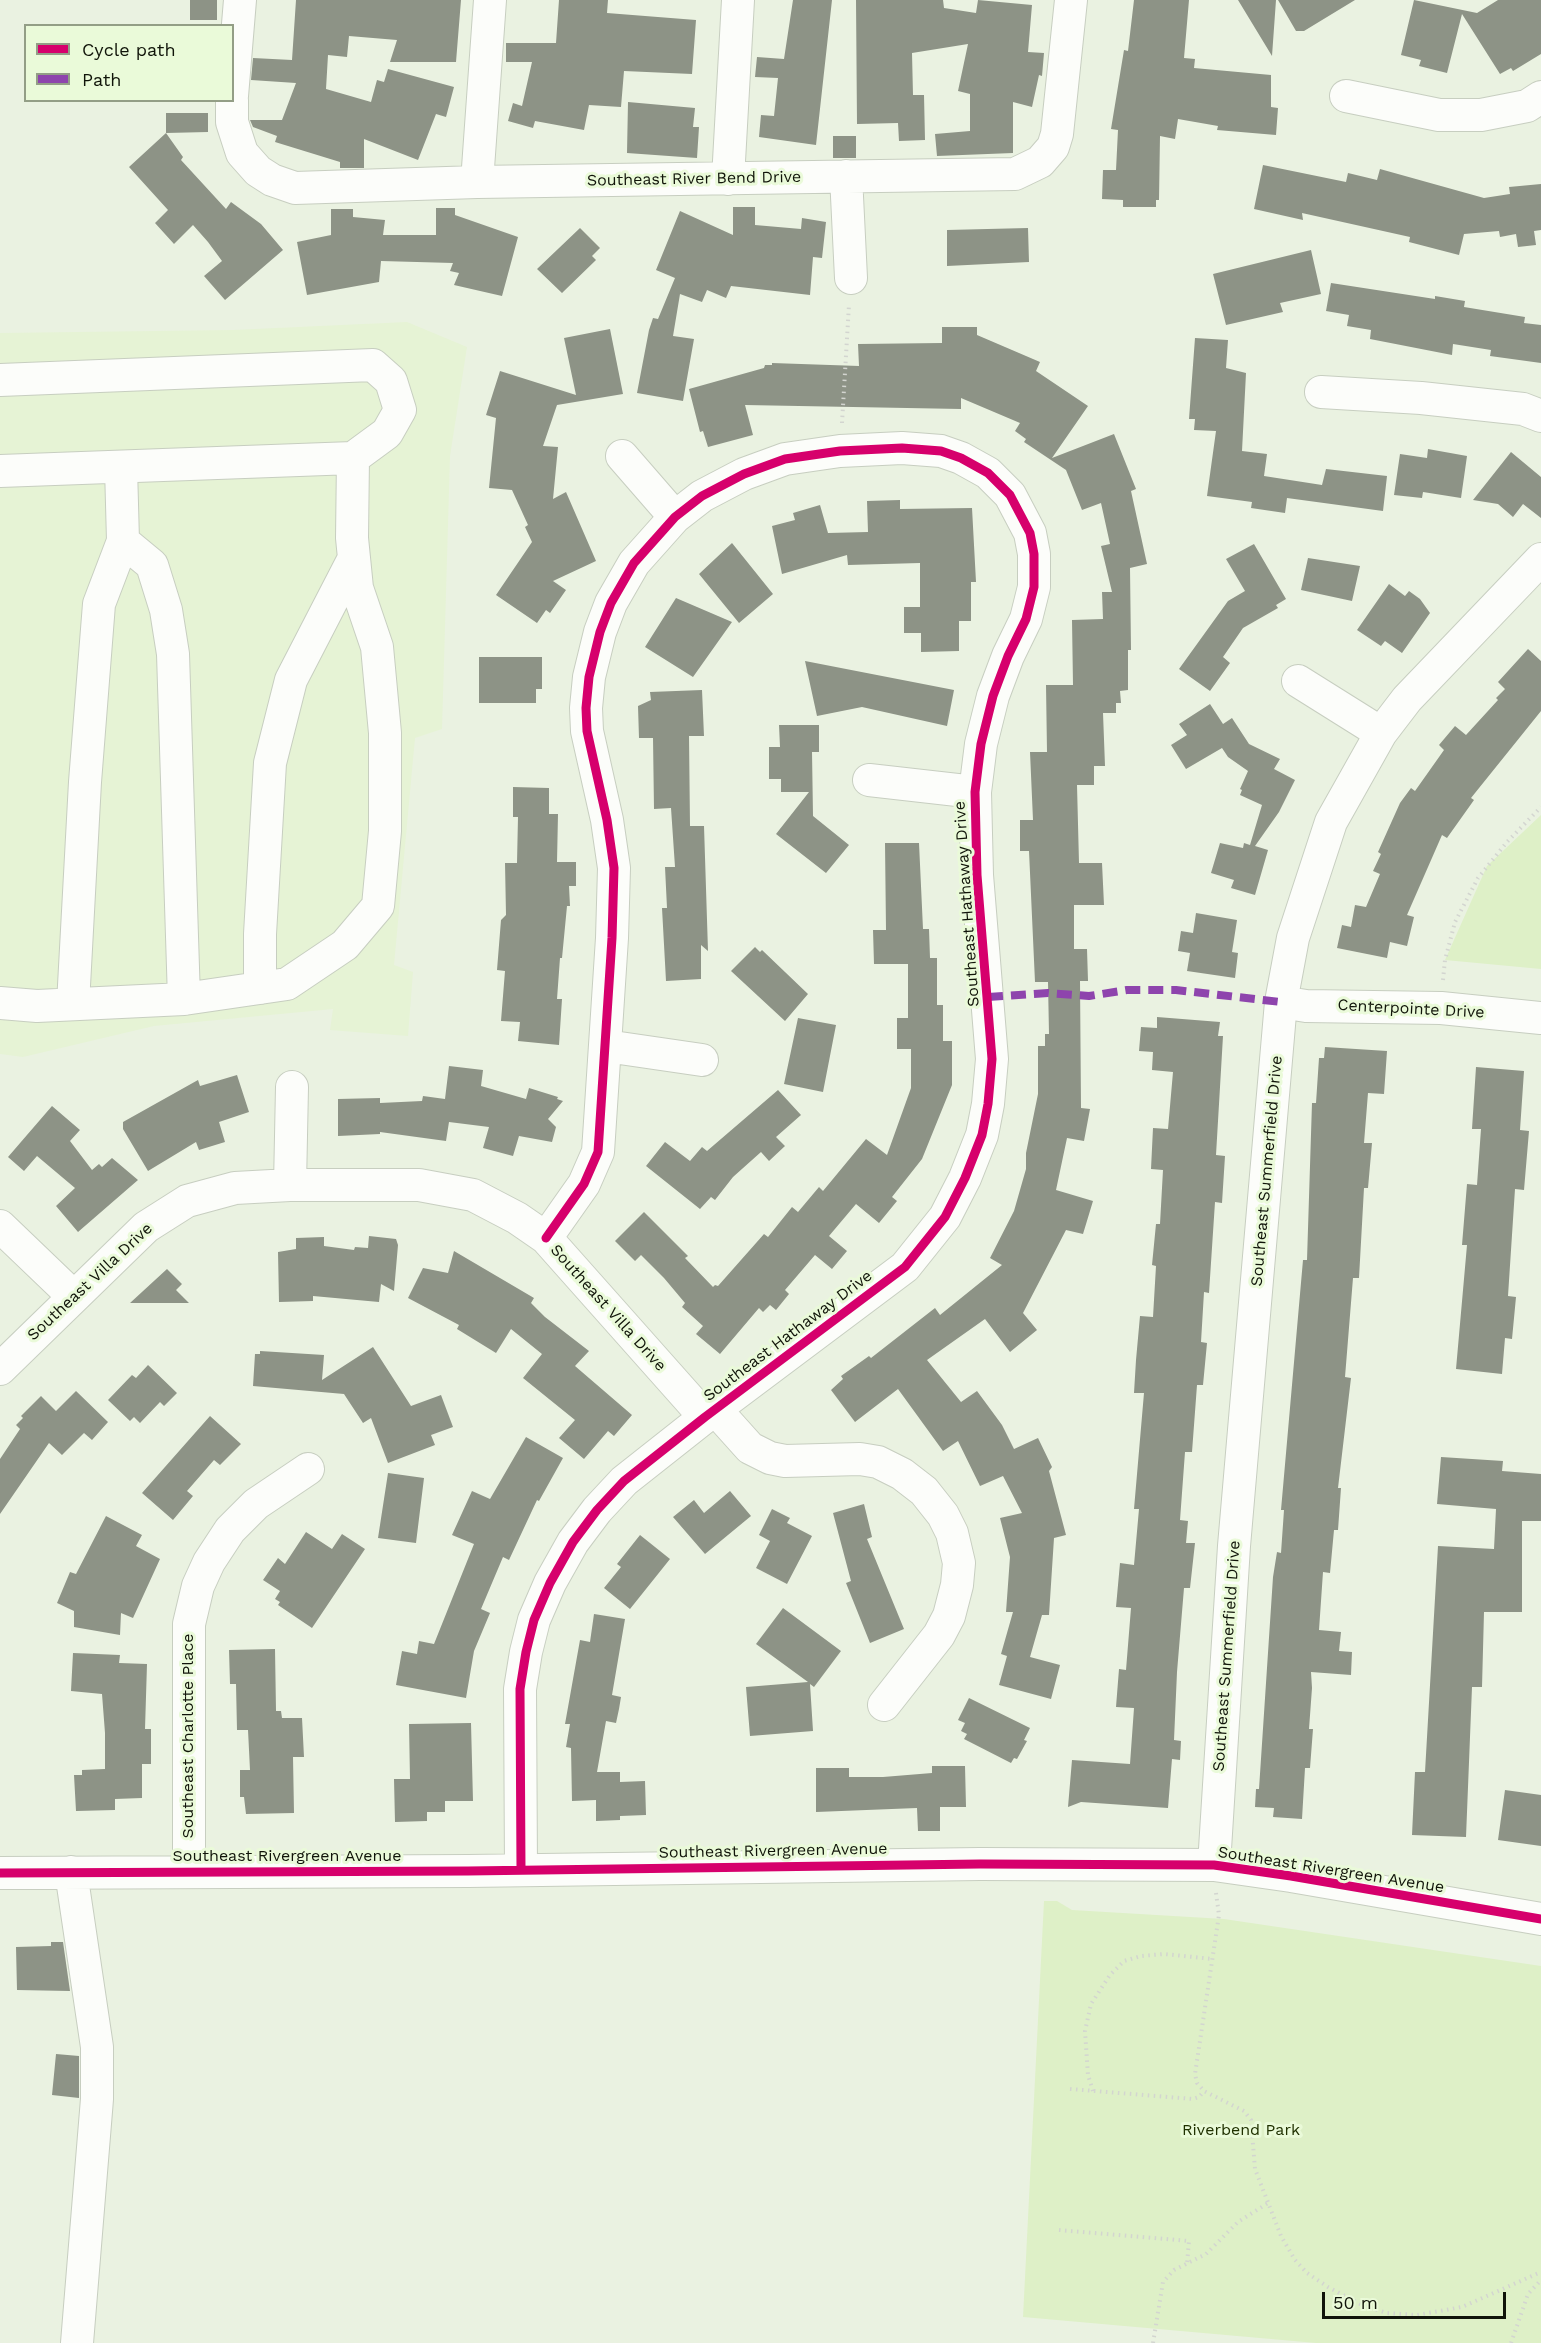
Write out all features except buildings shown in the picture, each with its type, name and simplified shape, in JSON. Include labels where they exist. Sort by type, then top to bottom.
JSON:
[{"type":"street","points":[[234,72],[240,0]]},
{"type":"street","points":[[477,182],[490,0]]},
{"type":"street","points":[[728,178],[738,0]]},
{"type":"street","name":"Southeast River Bend Drive","points":[[232,102],[232,122],[242,153],[258,171],[272,180],[295,188],[477,182],[1015,174],[1041,162],[1053,147],[1057,134],[1071,0]]},
{"type":"street","points":[[1346,96],[1439,115],[1481,115],[1527,106],[1541,97]]},
{"type":"street","points":[[846,176],[850,278]]},
{"type":"street","points":[[0,380],[373,365],[391,381],[400,410],[387,432],[353,458],[0,471]]},
{"type":"street","points":[[1321,392],[1455,402],[1523,410],[1541,416]]},
{"type":"street","name":"Southeast Hathaway Drive","points":[[521,1870],[520,1689],[534,1620],[550,1583],[573,1542],[597,1510],[624,1481],[710,1413],[905,1267],[945,1217],[965,1178],[982,1135],[988,1104],[992,1059],[978,875],[975,792],[981,744],[993,696],[1008,656],[1026,619],[1034,587],[1034,554],[1030,533],[1010,495],[988,473],[961,458],[941,452],[902,448],[840,451],[785,459],[744,474],[702,496],[675,517],[634,563],[611,603],[600,632],[589,677],[587,731],[607,820],[614,868],[606,1046],[598,1152],[584,1184],[546,1238]]},
{"type":"street","points":[[622,456],[675,517]]},
{"type":"street","points":[[0,1003],[73,1004],[184,999],[287,984],[345,945],[378,906],[385,831],[385,733],[377,647],[357,588],[354,558],[353,458]]},
{"type":"street","points":[[73,1004],[84,794],[99,604],[123,541],[121,467]]},
{"type":"street","points":[[123,541],[152,565],[166,610],[173,654],[184,999]]},
{"type":"street","points":[[260,988],[260,933],[270,763],[291,680],[354,558]]},
{"type":"street","name":"Southeast Summerfield Drive","points":[[1214,1865],[1234,1546],[1281,1002],[1293,938],[1331,822],[1381,734],[1407,699],[1541,559]]},
{"type":"street","points":[[1298,681],[1381,734]]},
{"type":"street","name":"Southeast Hathaway Drive","points":[[869,780],[975,792]]},
{"type":"street","name":"Centerpointe Drive","points":[[1281,1002],[1306,1006],[1441,1008],[1541,1018]]},
{"type":"street","points":[[606,1046],[702,1060]]},
{"type":"street","points":[[290,1185],[292,1088]]},
{"type":"street","name":"Southeast Villa Drive","points":[[0,1369],[146,1227],[188,1202],[235,1188],[290,1185],[419,1185],[446,1188],[473,1195],[517,1218],[546,1238],[710,1413],[750,1448],[770,1458],[785,1461],[860,1459],[878,1462],[902,1474],[924,1491],[943,1515],[952,1533],[959,1563],[957,1585],[949,1616],[939,1635],[884,1705]]},
{"type":"street","points":[[0,1226],[73,1296]]},
{"type":"street","name":"Southeast Charlotte Place","points":[[189,1872],[189,1624],[198,1586],[209,1562],[230,1530],[256,1504],[308,1469]]},
{"type":"street","name":"Southeast Rivergreen Avenue","points":[[0,1873],[980,1864],[1214,1865],[1541,1919]]},
{"type":"street","points":[[71,1872],[97,2047],[97,2099],[77,2343]]},
{"type":"path","points":[[840,451],[850,278]]},
{"type":"path","points":[[1441,1008],[1445,960],[1455,922],[1478,878],[1507,842],[1541,807]]},
{"type":"path","points":[[1214,1865],[1219,1915],[1195,2074],[1197,2083],[1204,2091],[1244,2111],[1251,2120],[1255,2169],[1281,2236],[1307,2273],[1345,2297],[1371,2308],[1417,2315],[1462,2307],[1541,2272]]},
{"type":"path","points":[[1093,2091],[1088,2075],[1085,2031],[1091,2004],[1110,1975],[1124,1961],[1141,1956],[1175,1954],[1213,1959]]},
{"type":"path","points":[[1070,2089],[1193,2098],[1199,2097],[1204,2091]]},
{"type":"path","points":[[1153,2343],[1163,2282],[1174,2270],[1206,2254],[1238,2222],[1268,2203]]},
{"type":"path","points":[[1059,2230],[1189,2241],[1187,2264]]},
{"type":"path","points":[[1511,2343],[1528,2294],[1541,2280]]},
{"type":"shaded area","points":[[407,322],[467,347],[450,456],[442,729],[415,738],[394,965],[413,972],[408,1036],[330,1030],[333,1009],[154,1026],[23,1057],[0,1054],[0,333],[233,330]]},
{"type":"green space","points":[[1541,815],[1541,969],[1445,960],[1487,866]]},
{"type":"green space","name":"Riverbend Park","points":[[1044,1901],[1057,1901],[1072,1910],[1224,1919],[1541,1966],[1541,2343],[1316,2343],[1023,2317]]},
{"type":"marked path","points":[[988,997],[1048,993],[1089,996],[1127,990],[1176,990],[1281,1002]]},
{"type":"cycle path","points":[[521,1870],[520,1689],[534,1620],[550,1583],[573,1542],[597,1510],[624,1481],[705,1417],[905,1267],[945,1217],[965,1178],[982,1135],[988,1104],[992,1059],[977,875],[975,792],[981,744],[993,696],[1008,656],[1026,619],[1034,587],[1034,554],[1030,533],[1010,495],[988,473],[961,458],[941,451],[902,448],[840,451],[785,459],[744,474],[702,496],[675,517],[634,563],[611,603],[600,632],[589,677],[586,708],[587,731],[607,820],[614,868],[612,938],[598,1152],[584,1184],[546,1238]]},
{"type":"cycle path","points":[[0,1873],[468,1871],[980,1864],[1214,1865],[1541,1919]]}]
